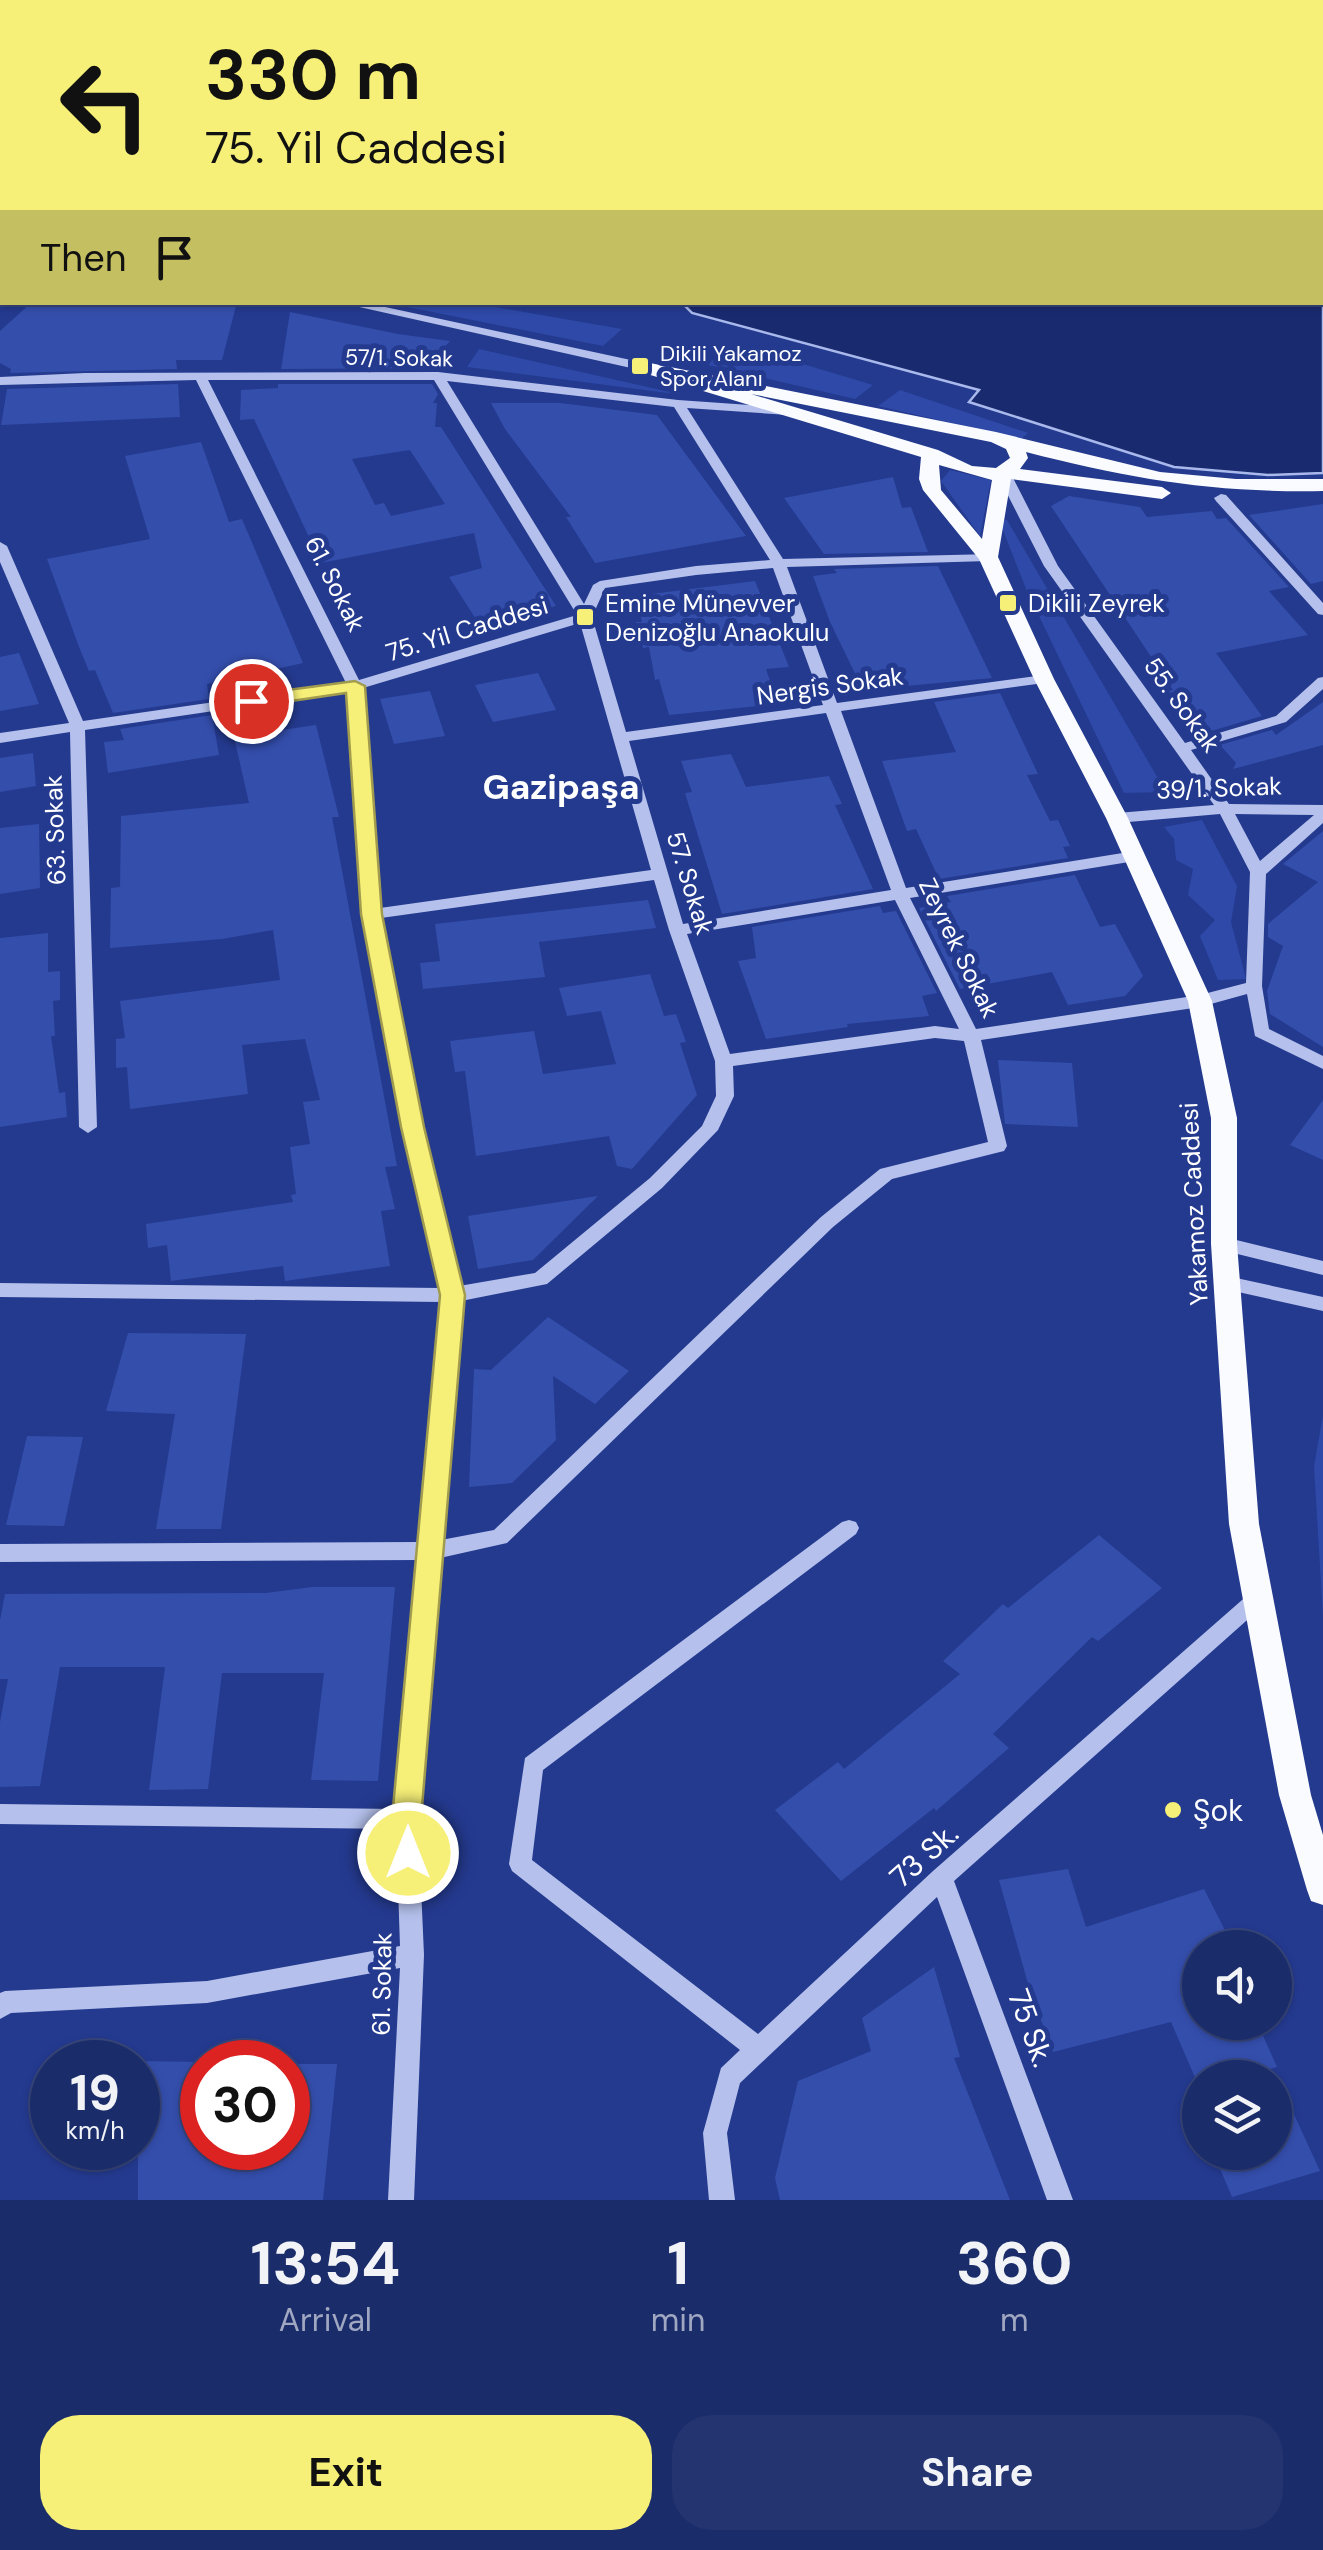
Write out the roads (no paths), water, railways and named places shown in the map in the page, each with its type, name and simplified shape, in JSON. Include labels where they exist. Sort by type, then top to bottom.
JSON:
[{"type":"main road","points":[[640,366],[945,456],[974,473],[1003,472],[1221,498],[1323,486]]},
{"type":"main road","points":[[640,366],[996,438],[1118,470],[1242,487],[1323,486]]},
{"type":"main road","points":[[945,456],[968,438],[996,438],[1014,446],[1019,458],[1003,472],[988,557]]},
{"type":"main road","name":"Yakamoz Caddesi","points":[[945,456],[928,478],[932,490],[988,557],[1044,679],[1118,818],[1200,1001],[1224,1118],[1224,1244],[1244,1524],[1295,1795],[1323,1890]]},
{"type":"street","points":[[358,305],[640,366]]},
{"type":"street","name":"57/1. Sokak","points":[[0,382],[200,376],[438,376],[678,404],[795,412]]},
{"type":"street","name":"61. Sokak","points":[[200,376],[355,686],[372,914],[413,1127],[452,1295],[406,1819],[412,1955],[402,2200]]},
{"type":"street","name":"57. Sokak","points":[[0,1290],[452,1295],[540,1279],[656,1183],[709,1130],[725,1096],[724,1062],[677,930],[584,618],[438,376]]},
{"type":"street","name":"Zeyrek Sokak","points":[[430,1551],[500,1537],[827,1222],[886,1174],[998,1146],[971,1036],[901,895],[778,562],[678,404]]},
{"type":"street","name":"55. Sokak","points":[[1003,472],[1051,566],[1225,809],[1258,872],[1254,986],[1261,1032],[1323,1063]]},
{"type":"street","points":[[1221,498],[1323,611]]},
{"type":"street","name":"63. Sokak","points":[[0,546],[77,726],[88,1127]]},
{"type":"street","name":"75. Yil Caddesi","points":[[0,738],[355,686],[584,618],[600,585],[662,573],[778,562],[988,557]]},
{"type":"street","name":"Nergis Sokak","points":[[622,738],[1044,679]]},
{"type":"street","points":[[1183,748],[1281,719],[1323,681]]},
{"type":"street","name":"39/1. Sokak","points":[[1118,818],[1225,809],[1323,812]]},
{"type":"street","name":"39/1. Sokak","points":[[1258,872],[1323,812]]},
{"type":"street","points":[[677,930],[1135,856]]},
{"type":"street","points":[[372,914],[661,874]]},
{"type":"street","points":[[724,1062],[935,1032],[971,1036],[1200,1001],[1254,986]]},
{"type":"street","points":[[1224,1244],[1323,1268]]},
{"type":"street","points":[[1227,1283],[1323,1304]]},
{"type":"street","points":[[758,2050],[520,1864],[533,1765],[850,1528]]},
{"type":"street","points":[[0,1553],[430,1551]]},
{"type":"street","name":"73 Sk.","points":[[722,2200],[715,2132],[730,2076],[942,1878],[1257,1599]]},
{"type":"street","points":[[0,1814],[406,1819]]},
{"type":"street","name":"75 Sk.","points":[[942,1878],[1060,2200]]},
{"type":"street","points":[[2,2000],[206,1992],[412,1955]]},
{"type":"place","name":"Dikili Yakamoz Spor Alanı","points":[[640,366]]},
{"type":"place","name":"Dikili Zeyrek","points":[[1008,603]]},
{"type":"place","name":"Emine Münevver Denizoğlu Anaokulu","points":[[585,617]]},
{"type":"place","name":"Şok","points":[[1173,1810]]},
{"type":"district","name":"Gazipaşa","points":[[561,787]]}]
